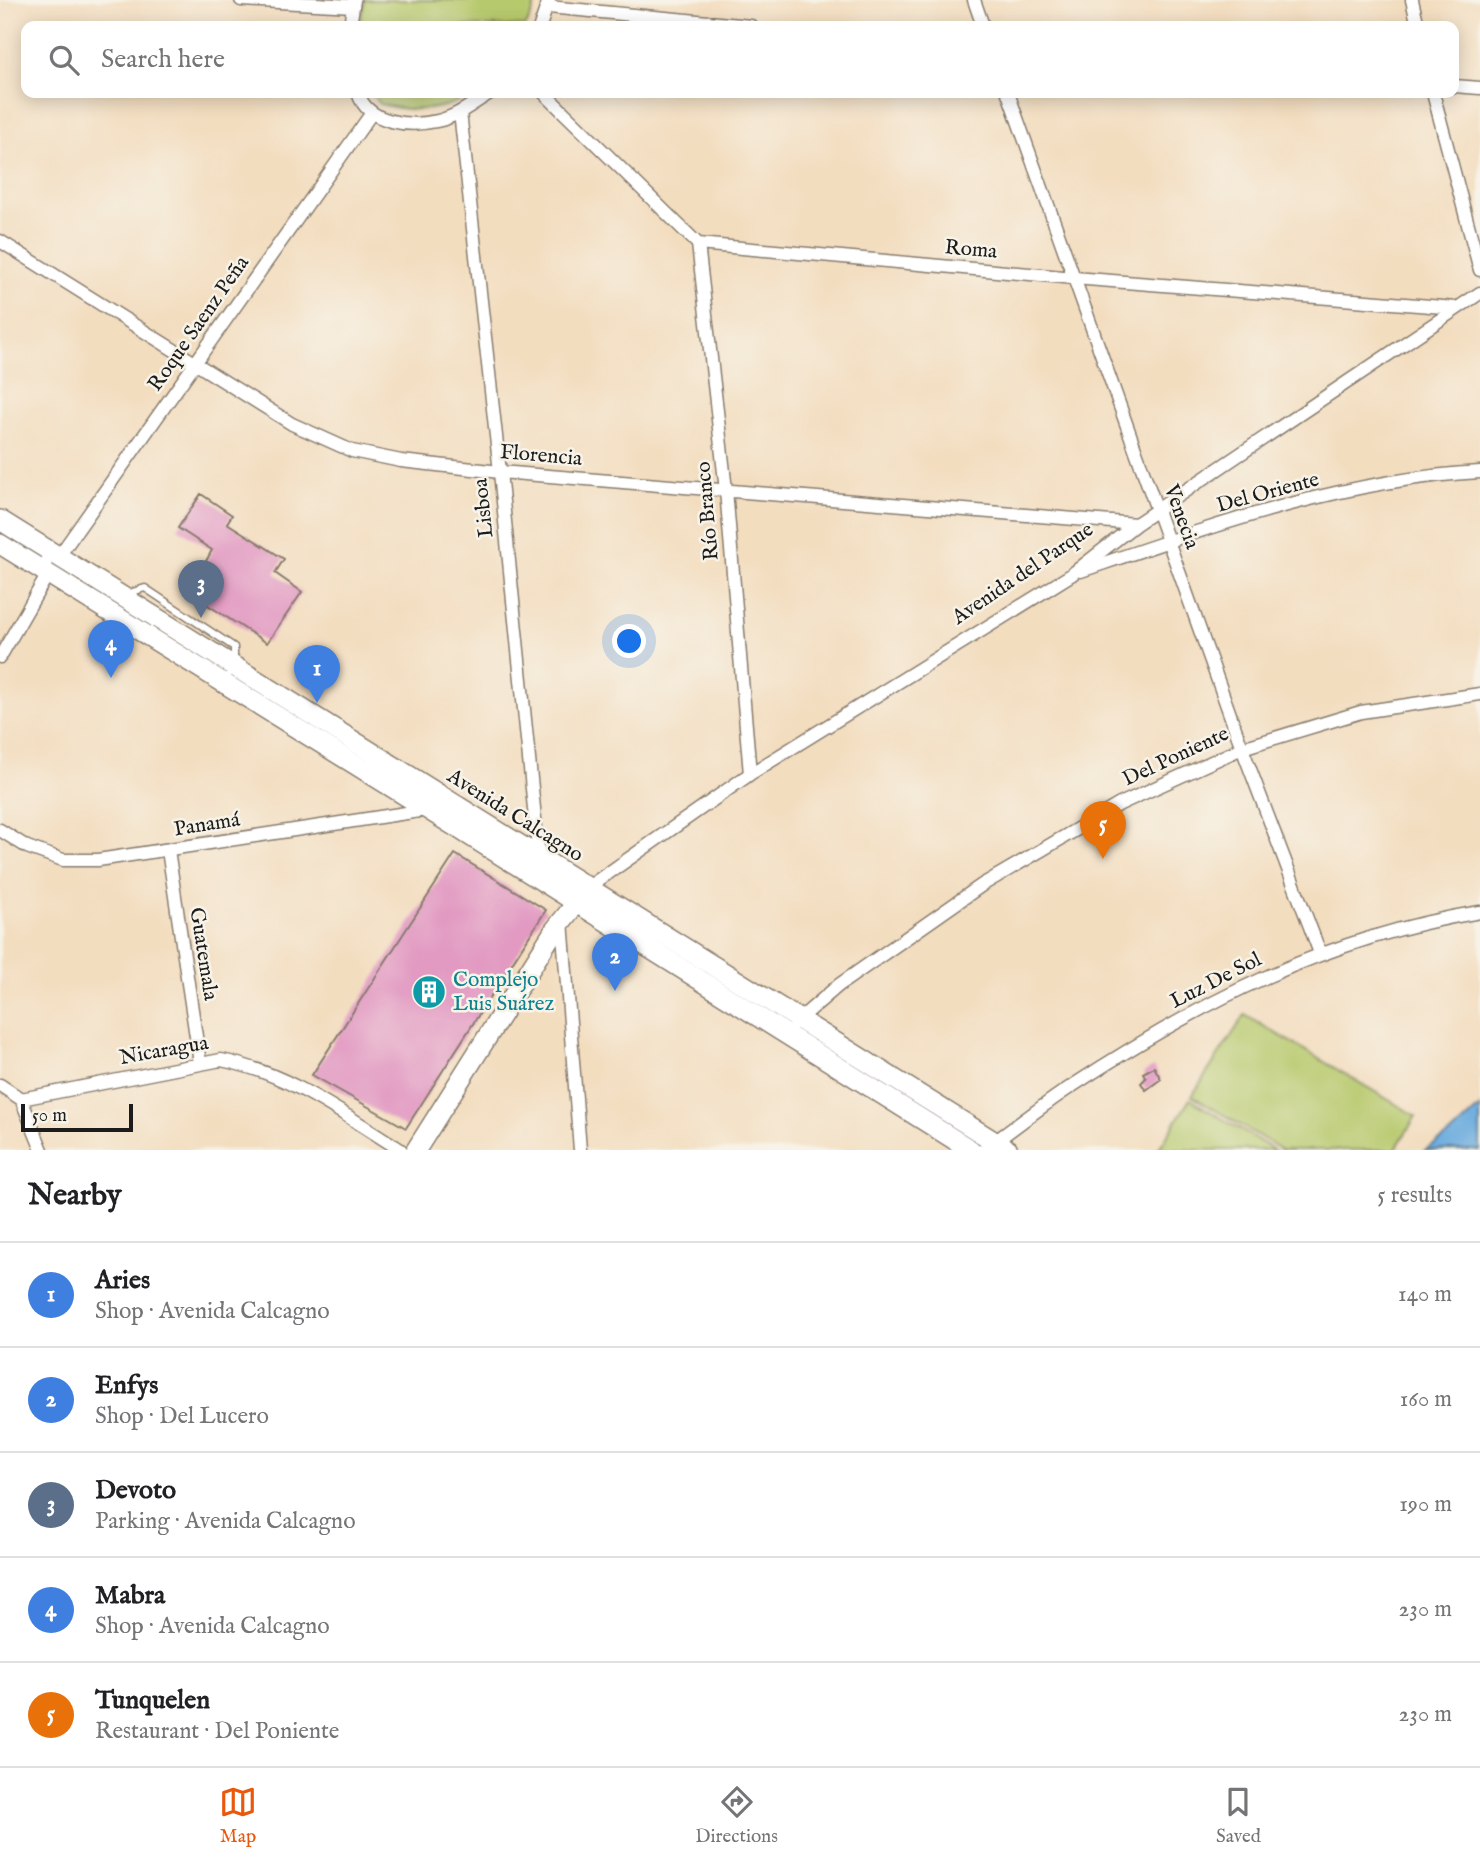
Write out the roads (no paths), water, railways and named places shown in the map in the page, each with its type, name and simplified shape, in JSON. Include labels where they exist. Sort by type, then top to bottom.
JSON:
[{"type":"street","points":[[242,0],[353,3],[350,21]]},
{"type":"street","points":[[974,0],[981,21]]},
{"type":"street","points":[[1412,0],[1417,21]]},
{"type":"street","points":[[542,21],[548,4],[705,21]]},
{"type":"street","points":[[1459,86],[1480,88]]},
{"type":"street","points":[[359,98],[371,114],[406,123],[437,121],[460,112],[482,98]]},
{"type":"street","points":[[549,98],[698,244]]},
{"type":"street","name":"Venecia","points":[[1009,98],[1170,541],[1242,748],[1320,953]]},
{"type":"street","points":[[1434,98],[1480,270]]},
{"type":"street","name":"Lisboa","points":[[460,112],[539,858]]},
{"type":"street","name":"Roque Saenz Peña","points":[[0,657],[48,574],[46,560],[59,556],[371,114]]},
{"type":"street","name":"Florencia","points":[[0,241],[292,424],[352,451],[401,461],[500,472],[1136,524]]},
{"type":"street","name":"Roma","points":[[698,244],[1074,278],[1457,308]]},
{"type":"street","name":"Río Branco","points":[[698,244],[726,489],[750,774]]},
{"type":"street","name":"Avenida del Parque","points":[[416,1150],[562,921],[582,895],[750,774],[1070,575],[1136,524],[1480,293]]},
{"type":"street","name":"Del Oriente","points":[[1070,575],[1282,506],[1430,475],[1480,472]]},
{"type":"street","name":"Avenida Calcagno","points":[[0,520],[539,858],[582,895]]},
{"type":"street","name":"Avenida Calcagno","points":[[0,544],[426,810],[582,895],[792,1026],[995,1147]]},
{"type":"street","name":"Del Poniente","points":[[792,1026],[839,985],[982,885],[1120,804],[1242,748],[1361,712],[1480,694]]},
{"type":"street","name":"Panamá","points":[[0,830],[27,847],[63,860],[98,860],[426,810]]},
{"type":"street","name":"Guatemala","points":[[168,850],[200,1063]]},
{"type":"street","name":"Luz De Sol","points":[[995,1147],[1068,1089],[1174,1024],[1257,981],[1320,953],[1388,932],[1480,912]]},
{"type":"street","points":[[562,921],[580,1150]]},
{"type":"street","name":"Avenida Calcagno","points":[[792,1026],[971,1150]]},
{"type":"street","name":"Nicaragua","points":[[21,1098],[221,1060],[250,1066],[291,1083],[401,1150]]},
{"type":"street","points":[[0,1085],[21,1098],[42,1150]]},
{"type":"lane","points":[[223,683],[234,666]]},
{"type":"water","points":[[1480,1107],[1480,1150],[1425,1150],[1451,1134]]},
{"type":"place","name":"Devoto","points":[[201,618]]},
{"type":"place","name":"Mabra","points":[[111,678]]},
{"type":"place","name":"Aries","points":[[317,703]]},
{"type":"place","name":"Tunquelen","points":[[1103,859]]},
{"type":"place","name":"Enfys","points":[[615,991]]},
{"type":"place","name":"Complejo Luis Suárez","points":[[429,992]]}]
